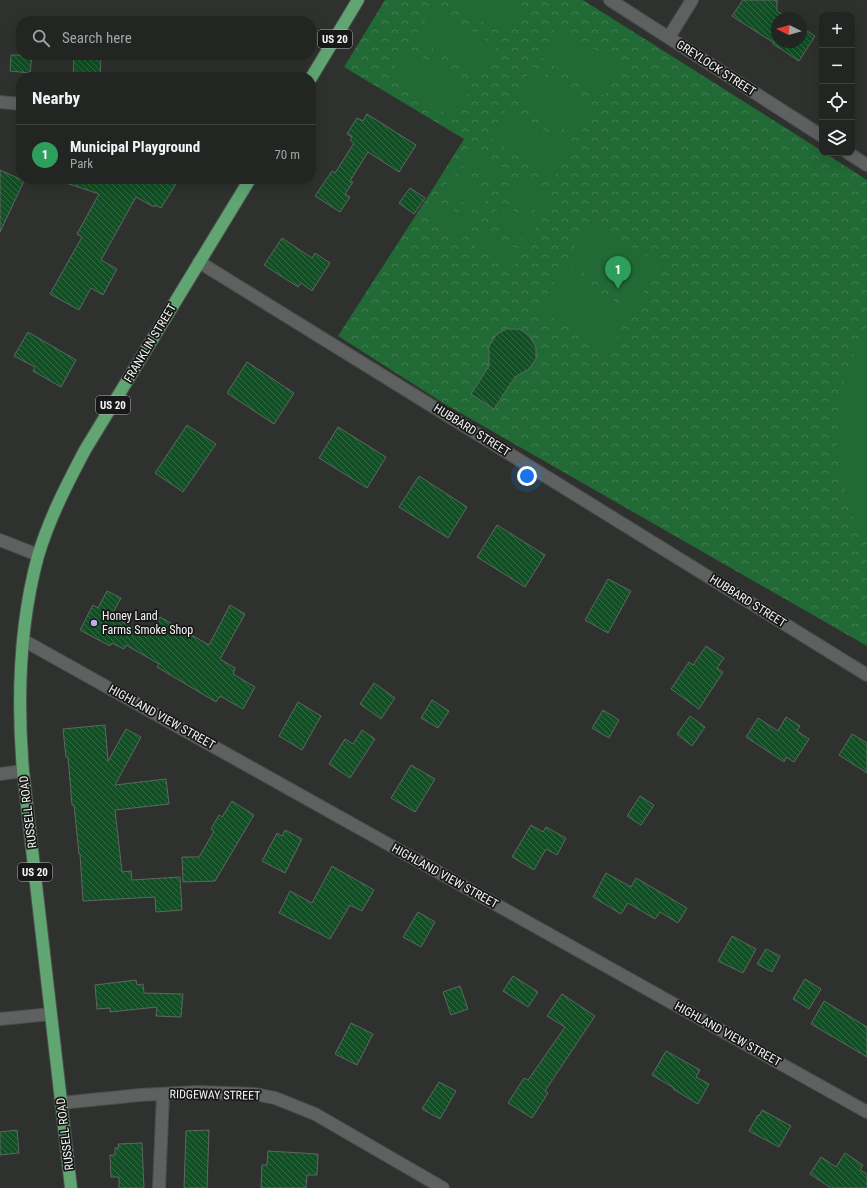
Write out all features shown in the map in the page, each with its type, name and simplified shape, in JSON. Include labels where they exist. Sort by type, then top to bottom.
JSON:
[{"type":"main road","name":"US 20","points":[[315,72],[358,0]]},
{"type":"main road","name":"FRANKLIN STREET","points":[[38,555],[72,474],[247,184]]},
{"type":"main road","name":"RUSSELL ROAD","points":[[38,555],[23,640],[19,705],[20,739],[71,1188]]},
{"type":"street","name":"GREYLOCK STREET","points":[[610,0],[819,134]]},
{"type":"street","points":[[669,37],[692,0]]},
{"type":"street","points":[[0,102],[16,104]]},
{"type":"street","points":[[853,156],[867,165]]},
{"type":"street","name":"HUBBARD STREET","points":[[200,262],[867,675]]},
{"type":"street","points":[[0,540],[38,555]]},
{"type":"street","name":"HIGHLAND VIEW STREET","points":[[23,640],[867,1112]]},
{"type":"street","points":[[0,774],[23,771]]},
{"type":"street","points":[[0,1019],[51,1014]]},
{"type":"street","name":"RIDGEWAY STREET","points":[[61,1103],[198,1092],[255,1094],[275,1098],[314,1114],[443,1188]]},
{"type":"street","points":[[159,1188],[163,1094]]},
{"type":"green space","points":[[385,0],[583,0],[819,149],[819,156],[830,156],[867,180],[867,646],[443,403],[338,336],[464,139],[344,67]]},
{"type":"green space","points":[[447,0],[514,0],[523,5],[506,36]]},
{"type":"green space","points":[[434,7],[497,47],[479,78],[415,37]]},
{"type":"green space","points":[[557,26],[621,66],[604,96],[539,56]]},
{"type":"green space","points":[[407,48],[471,87],[452,117],[389,78]]},
{"type":"green space","points":[[532,67],[595,108],[578,138],[515,99]]},
{"type":"green space","points":[[507,107],[571,147],[553,178],[490,138]]},
{"type":"green space","points":[[469,147],[505,169],[496,185],[460,164]]},
{"type":"green space","points":[[453,173],[489,195],[479,212],[443,190]]},
{"type":"green space","points":[[518,178],[554,200],[544,216],[508,194]]},
{"type":"green space","points":[[437,200],[473,222],[463,238],[427,216]]},
{"type":"green space","points":[[501,203],[537,226],[528,242],[492,220]]},
{"type":"green space","points":[[589,222],[659,263],[636,305],[566,262]]},
{"type":"green space","points":[[485,230],[521,252],[511,269],[475,247]]},
{"type":"green space","points":[[562,268],[631,312],[609,352],[539,309]]},
{"type":"green space","points":[[867,326],[867,539],[852,515],[836,454],[840,391],[862,333]]},
{"type":"building","points":[[743,0],[777,0],[777,11],[779,12],[771,12],[771,41],[732,16]]},
{"type":"building","points":[[807,31],[815,36],[799,61],[779,48],[807,48]]},
{"type":"building","points":[[11,55],[16,55],[16,60],[31,60],[30,72],[10,71]]},
{"type":"building","points":[[74,60],[101,60],[100,72],[73,72]]},
{"type":"building","points":[[367,114],[416,145],[399,172],[368,152],[350,181],[353,182],[345,194],[350,197],[340,212],[315,196],[332,171],[335,173],[354,143],[350,140],[352,137],[347,134],[357,118],[363,121]]},
{"type":"building","points":[[0,170],[16,177],[16,184],[23,184],[0,232]]},
{"type":"building","points":[[69,184],[176,184],[161,208],[155,205],[154,207],[136,197],[101,260],[117,269],[103,295],[91,288],[79,310],[50,294],[82,237],[77,234],[99,194]]},
{"type":"building","points":[[410,188],[425,198],[414,214],[399,203]]},
{"type":"building","points":[[282,238],[312,258],[315,253],[330,263],[312,291],[301,283],[298,287],[264,265]]},
{"type":"building","points":[[506,329],[519,329],[529,335],[536,347],[536,359],[529,369],[515,377],[494,409],[471,394],[489,366],[489,346],[496,335]]},
{"type":"building","points":[[28,332],[76,360],[61,387],[33,371],[35,367],[14,356]]},
{"type":"building","points":[[247,362],[294,393],[274,424],[227,393]]},
{"type":"building","points":[[187,425],[216,444],[183,492],[155,473]]},
{"type":"building","points":[[338,427],[386,457],[367,488],[319,458]]},
{"type":"building","points":[[419,476],[467,507],[448,538],[399,507]]},
{"type":"building","points":[[497,525],[545,555],[525,587],[477,557]]},
{"type":"building","points":[[608,579],[631,591],[608,633],[585,620]]},
{"type":"building","points":[[107,591],[121,598],[111,616],[149,636],[160,617],[209,645],[230,605],[245,614],[220,659],[235,668],[233,674],[255,687],[243,709],[220,696],[216,702],[157,667],[159,664],[126,645],[124,649],[112,643],[110,646],[80,630],[93,605],[98,608]]},
{"type":"building","points":[[706,646],[724,658],[717,668],[723,672],[699,709],[671,689],[689,662],[693,665]]},
{"type":"building","points":[[374,683],[395,698],[381,719],[360,704]]},
{"type":"building","points":[[432,700],[449,711],[438,728],[421,718]]},
{"type":"building","points":[[298,702],[321,716],[302,750],[279,736]]},
{"type":"building","points":[[603,710],[619,720],[609,738],[592,728]]},
{"type":"building","points":[[690,716],[705,727],[692,746],[677,734]]},
{"type":"building","points":[[786,717],[800,726],[797,731],[809,739],[794,762],[786,757],[784,762],[746,737],[758,718],[778,731]]},
{"type":"building","points":[[105,725],[108,761],[126,729],[141,737],[115,785],[166,779],[169,804],[115,810],[122,872],[131,871],[132,880],[180,877],[182,910],[156,912],[155,897],[83,901],[80,854],[74,805],[72,805],[68,757],[66,757],[63,729]]},
{"type":"building","points":[[362,730],[375,739],[350,778],[329,764],[345,739],[353,744]]},
{"type":"building","points":[[852,734],[867,743],[867,773],[839,755]]},
{"type":"building","points":[[411,765],[435,779],[415,812],[391,798]]},
{"type":"building","points":[[640,796],[654,805],[641,825],[627,816]]},
{"type":"building","points":[[232,801],[254,815],[215,881],[183,882],[182,857],[199,857],[214,831],[211,829],[219,815],[222,817]]},
{"type":"building","points":[[531,825],[543,832],[546,827],[566,838],[557,855],[546,849],[534,870],[512,857]]},
{"type":"building","points":[[285,830],[302,839],[285,873],[262,861],[277,833],[282,836]]},
{"type":"building","points":[[332,866],[374,890],[362,911],[350,905],[330,939],[279,913],[290,891],[312,903]]},
{"type":"building","points":[[606,873],[631,887],[636,878],[687,908],[678,923],[660,912],[655,919],[628,903],[621,914],[593,897]]},
{"type":"building","points":[[418,912],[435,922],[421,947],[403,937]]},
{"type":"building","points":[[732,936],[756,949],[743,973],[718,961]]},
{"type":"building","points":[[766,949],[780,956],[772,972],[757,964]]},
{"type":"building","points":[[513,976],[538,992],[528,1007],[503,991]]},
{"type":"building","points":[[805,979],[821,989],[809,1009],[793,999]]},
{"type":"building","points":[[136,980],[137,985],[143,984],[144,993],[183,994],[181,1017],[156,1016],[157,1007],[110,1012],[110,1008],[97,1009],[95,985]]},
{"type":"building","points":[[460,986],[468,1009],[451,1015],[443,992]]},
{"type":"building","points":[[562,994],[595,1016],[545,1091],[548,1093],[532,1118],[508,1103],[524,1078],[528,1080],[565,1027],[547,1016]]},
{"type":"building","points":[[824,1001],[867,1027],[867,1057],[811,1024]]},
{"type":"building","points":[[351,1023],[373,1034],[357,1065],[335,1054]]},
{"type":"building","points":[[666,1051],[700,1070],[696,1077],[709,1084],[698,1104],[652,1075]]},
{"type":"building","points":[[439,1082],[456,1091],[440,1119],[422,1109]]},
{"type":"building","points":[[762,1110],[791,1126],[779,1147],[749,1131]]},
{"type":"building","points":[[17,1130],[19,1153],[0,1155],[0,1132]]},
{"type":"building","points":[[209,1130],[207,1188],[184,1188],[186,1131]]},
{"type":"building","points":[[142,1143],[144,1188],[119,1188],[119,1177],[111,1177],[110,1155],[115,1155],[115,1148],[119,1148],[118,1144]]},
{"type":"building","points":[[268,1151],[318,1154],[317,1175],[307,1175],[306,1188],[261,1188],[262,1165],[267,1165]]},
{"type":"building","points":[[845,1153],[863,1165],[860,1170],[867,1174],[867,1188],[831,1188],[810,1174],[821,1157],[836,1167]]},
{"type":"place","name":"Municipal Playground","points":[[618,289]]},
{"type":"place","name":"Honey Land Farms Smoke Shop","points":[[94,623]]}]
